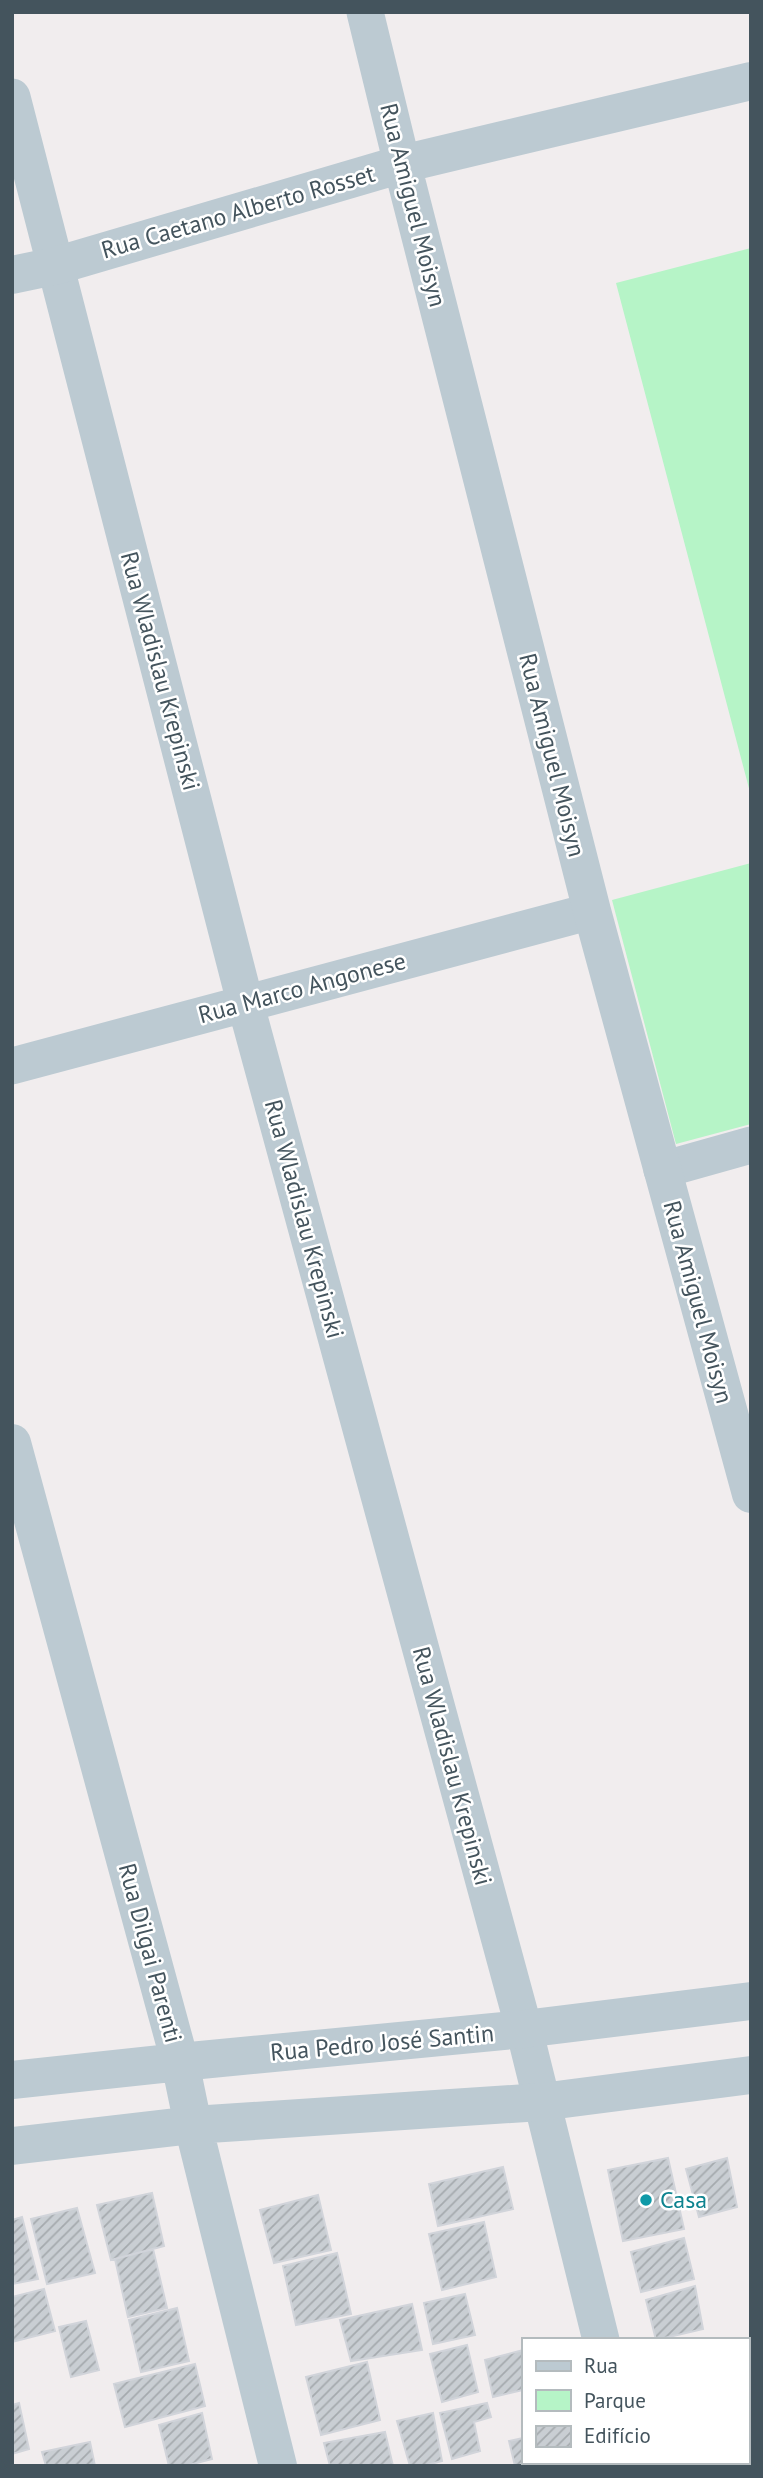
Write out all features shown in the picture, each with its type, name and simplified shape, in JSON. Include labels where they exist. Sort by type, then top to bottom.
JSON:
[{"type":"street","name":"Rua Amiguel Moisyn","points":[[365,12],[592,911],[751,1494]]},
{"type":"street","name":"Rua Caetano Alberto Rosset","points":[[12,275],[55,266],[402,164],[751,81]]},
{"type":"street","name":"Rua Wladislau Krepinski","points":[[12,97],[245,1002],[524,2029],[600,2338]]},
{"type":"street","name":"Rua Marco Angonese","points":[[12,1066],[592,911]]},
{"type":"street","points":[[662,1170],[751,1145]]},
{"type":"street","name":"Rua Dilgai Parenti","points":[[12,1443],[180,2062],[192,2125],[278,2466]]},
{"type":"street","name":"Rua Pedro José Santin","points":[[12,2080],[524,2029],[751,2001]]},
{"type":"street","points":[[12,2146],[192,2125],[541,2102],[751,2075]]},
{"type":"green space","points":[[751,248],[751,796],[616,283]]},
{"type":"green space","points":[[751,863],[751,1124],[676,1144],[612,900]]},
{"type":"building","name":"Casa","points":[[668,2158],[684,2229],[623,2241],[608,2170]]},
{"type":"building","name":"Casa","points":[[727,2158],[737,2207],[699,2217],[686,2169]]},
{"type":"building","points":[[503,2167],[513,2209],[438,2226],[429,2184]]},
{"type":"building","points":[[152,2193],[164,2246],[111,2260],[97,2205]]},
{"type":"building","points":[[318,2195],[331,2250],[274,2263],[260,2210]]},
{"type":"building","points":[[77,2208],[95,2273],[47,2284],[31,2219]]},
{"type":"building","points":[[22,2217],[38,2279],[12,2284],[12,2220]]},
{"type":"building","points":[[484,2222],[496,2277],[442,2290],[429,2234]]},
{"type":"building","name":"Casa","points":[[684,2238],[694,2279],[641,2292],[631,2252]]},
{"type":"building","points":[[153,2249],[167,2308],[128,2317],[115,2259]]},
{"type":"building","points":[[337,2253],[351,2314],[296,2325],[283,2266]]},
{"type":"building","name":"Casa","points":[[695,2286],[703,2329],[656,2338],[646,2300]]},
{"type":"building","points":[[44,2289],[55,2331],[12,2342],[12,2297]]},
{"type":"building","points":[[465,2294],[475,2335],[433,2344],[424,2303]]},
{"type":"building","points":[[412,2304],[422,2350],[351,2361],[340,2320]]},
{"type":"building","points":[[177,2308],[189,2361],[141,2372],[129,2320]]},
{"type":"building","points":[[86,2321],[99,2370],[71,2377],[59,2327]]},
{"type":"building","points":[[467,2345],[478,2392],[442,2402],[430,2354]]},
{"type":"building","points":[[522,2350],[522,2390],[493,2397],[485,2360]]},
{"type":"building","points":[[367,2362],[380,2420],[321,2435],[306,2377]]},
{"type":"building","points":[[195,2364],[205,2406],[125,2427],[114,2384]]},
{"type":"building","points":[[749,2389],[751,2389],[749,2443]]},
{"type":"building","points":[[19,2403],[29,2449],[12,2454],[12,2405]]},
{"type":"building","points":[[487,2403],[491,2417],[474,2422],[480,2451],[452,2459],[440,2413]]},
{"type":"building","points":[[202,2413],[212,2459],[185,2466],[169,2466],[159,2425]]},
{"type":"building","points":[[433,2413],[442,2461],[410,2466],[397,2421]]},
{"type":"building","points":[[385,2432],[393,2466],[330,2466],[324,2443]]},
{"type":"building","points":[[522,2438],[522,2464],[559,2466],[515,2466],[509,2441]]},
{"type":"building","points":[[90,2442],[95,2466],[46,2466],[42,2452]]},
{"type":"place","name":"Casa","points":[[646,2200]]}]
